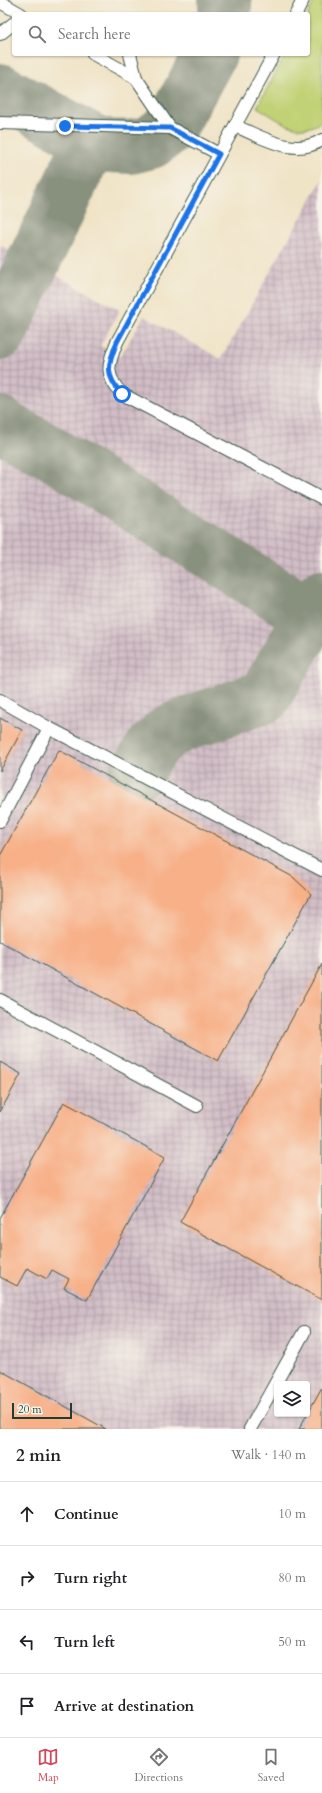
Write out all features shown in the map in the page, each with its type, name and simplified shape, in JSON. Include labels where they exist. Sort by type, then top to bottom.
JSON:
[{"type":"lane","points":[[297,12],[303,0]]},
{"type":"lane","points":[[0,2],[18,12]]},
{"type":"lane","points":[[0,34],[12,25]]},
{"type":"lane","points":[[97,56],[136,78]]},
{"type":"lane","points":[[130,56],[136,78],[170,128]]},
{"type":"lane","points":[[273,56],[117,342],[110,359],[109,372],[113,384],[122,394],[322,499]]},
{"type":"lane","points":[[0,123],[170,128],[219,154]]},
{"type":"lane","points":[[235,126],[289,148],[302,148],[314,145],[322,140]]},
{"type":"lane","points":[[0,700],[50,728],[322,870]]},
{"type":"lane","points":[[0,821],[50,728]]},
{"type":"lane","points":[[0,1000],[197,1106]]},
{"type":"lane","points":[[250,1429],[304,1332]]},
{"type":"shaded area","points":[[322,180],[322,1429],[0,1429],[0,245],[120,310],[100,346],[120,357],[144,316],[221,359]]},
{"type":"green space","points":[[315,0],[322,0],[322,121],[313,126],[297,128],[281,121],[257,107],[285,56],[310,56],[309,12]]},
{"type":"building","points":[[0,718],[22,730],[0,771]]},
{"type":"building","points":[[59,750],[293,877],[311,894],[218,1061],[0,941],[0,856]]},
{"type":"building","points":[[322,964],[322,1300],[180,1222]]},
{"type":"building","points":[[0,1062],[21,1074],[0,1112]]},
{"type":"building","points":[[64,1102],[165,1157],[87,1300],[64,1288],[69,1279],[52,1270],[47,1279],[27,1268],[17,1286],[0,1277],[0,1218]]},
{"type":"building","points":[[0,1370],[106,1429],[0,1429]]},
{"type":"building","points":[[322,1387],[322,1429],[299,1429],[306,1417],[310,1417],[310,1409]]},
{"type":"taxiway","points":[[225,0],[225,12]]},
{"type":"taxiway","points":[[0,90],[91,140],[109,146],[131,147],[151,142],[170,128],[209,56]]},
{"type":"taxiway","points":[[0,333],[91,140]]},
{"type":"taxiway","points":[[0,423],[6,428],[50,452],[311,616],[322,596]]},
{"type":"taxiway","points":[[136,773],[152,747],[166,733],[185,724],[264,697],[311,616]]},
{"type":"route","points":[[65,126],[170,128],[219,154],[117,342],[110,359],[109,372],[113,384],[122,394]]}]
